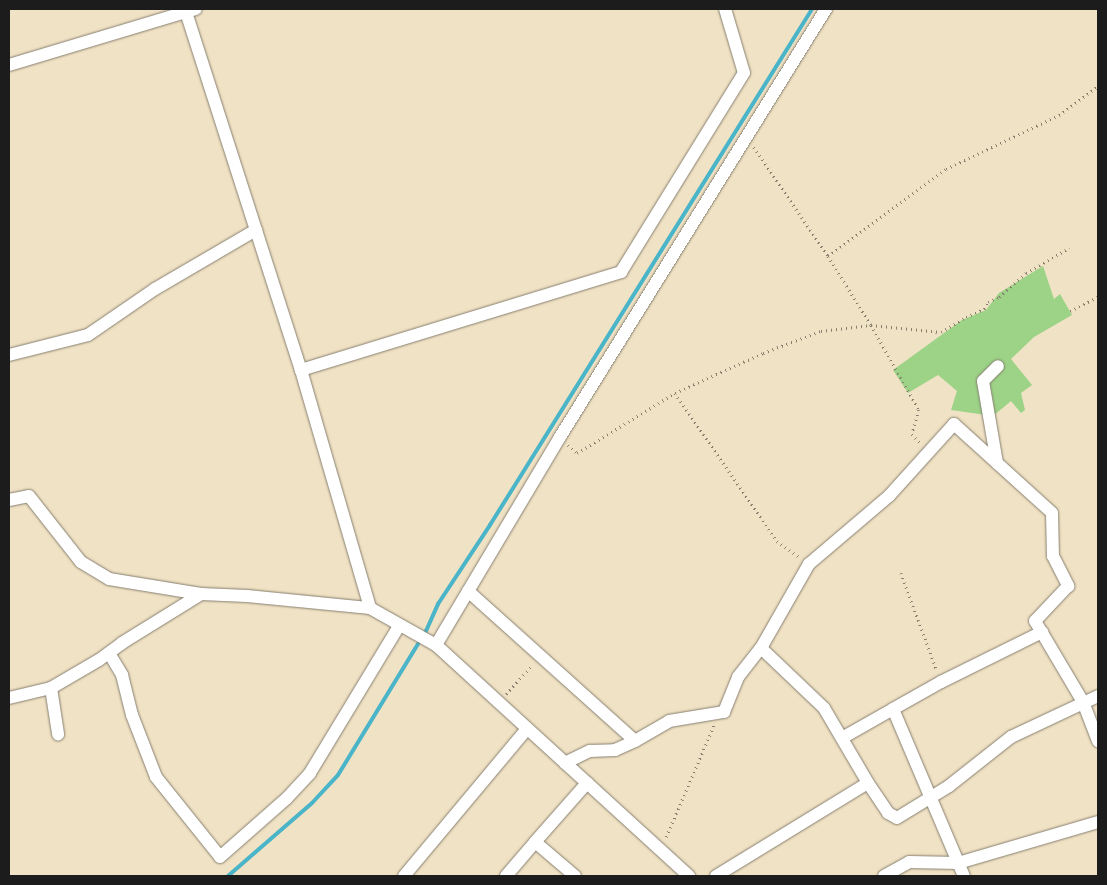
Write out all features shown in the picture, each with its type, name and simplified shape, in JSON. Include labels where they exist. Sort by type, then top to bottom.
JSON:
[{"type":"street","points":[[301,370],[621,272],[744,73],[724,9]]},
{"type":"street","points":[[436,645],[560,437],[826,9]]},
{"type":"street","points":[[9,65],[189,10],[301,370],[370,608]]},
{"type":"street","points":[[9,355],[88,335],[155,289],[256,230]]},
{"type":"street","points":[[997,463],[983,381],[998,366]]},
{"type":"street","points":[[565,763],[590,751],[616,750],[670,721],[724,712],[738,677],[761,648],[809,564],[889,496],[954,424],[1052,513],[1053,556],[1068,586],[1035,620],[1083,702],[1098,742]]},
{"type":"street","points":[[9,500],[29,496],[81,562],[109,579],[201,594],[247,596],[370,608],[436,645],[689,876]]},
{"type":"street","points":[[468,591],[635,741]]},
{"type":"street","points":[[9,698],[51,688],[201,594]]},
{"type":"street","points":[[108,653],[122,676],[132,715],[156,777],[220,857],[287,798],[310,773],[400,626]]},
{"type":"street","points":[[842,738],[941,682],[1042,632]]},
{"type":"street","points":[[761,648],[824,708],[888,813],[897,818],[949,786],[1011,737],[1098,696]]},
{"type":"street","points":[[51,688],[58,734]]},
{"type":"street","points":[[893,709],[964,876]]},
{"type":"street","points":[[404,876],[527,729]]},
{"type":"street","points":[[716,876],[868,782]]},
{"type":"street","points":[[506,876],[587,783]]},
{"type":"street","points":[[884,876],[909,862],[958,863],[1098,822]]},
{"type":"street","points":[[536,842],[575,876]]},
{"type":"path","points":[[828,256],[946,169],[1059,115],[1098,86]]},
{"type":"path","points":[[747,137],[828,256],[871,325],[919,410],[912,434],[928,453]]},
{"type":"path","points":[[560,437],[577,453],[675,393],[763,354],[821,331],[871,325],[941,332],[984,309],[988,302],[999,297],[1026,273],[1069,248]]},
{"type":"path","points":[[1070,311],[1098,297]]},
{"type":"path","points":[[675,393],[777,541],[809,564]]},
{"type":"path","points":[[901,573],[941,682]]},
{"type":"path","points":[[498,702],[540,656]]},
{"type":"path","points":[[660,850],[720,712]]},
{"type":"green space","points":[[1043,266],[1054,299],[1060,294],[1072,315],[1034,337],[1011,359],[1032,385],[1021,393],[1025,410],[1021,413],[1011,401],[993,416],[951,410],[957,391],[938,375],[908,393],[893,370],[962,320],[986,310],[999,293]]},
{"type":"waterway","points":[[228,876],[312,803],[338,775],[426,631],[438,604],[490,525],[812,9]]}]
